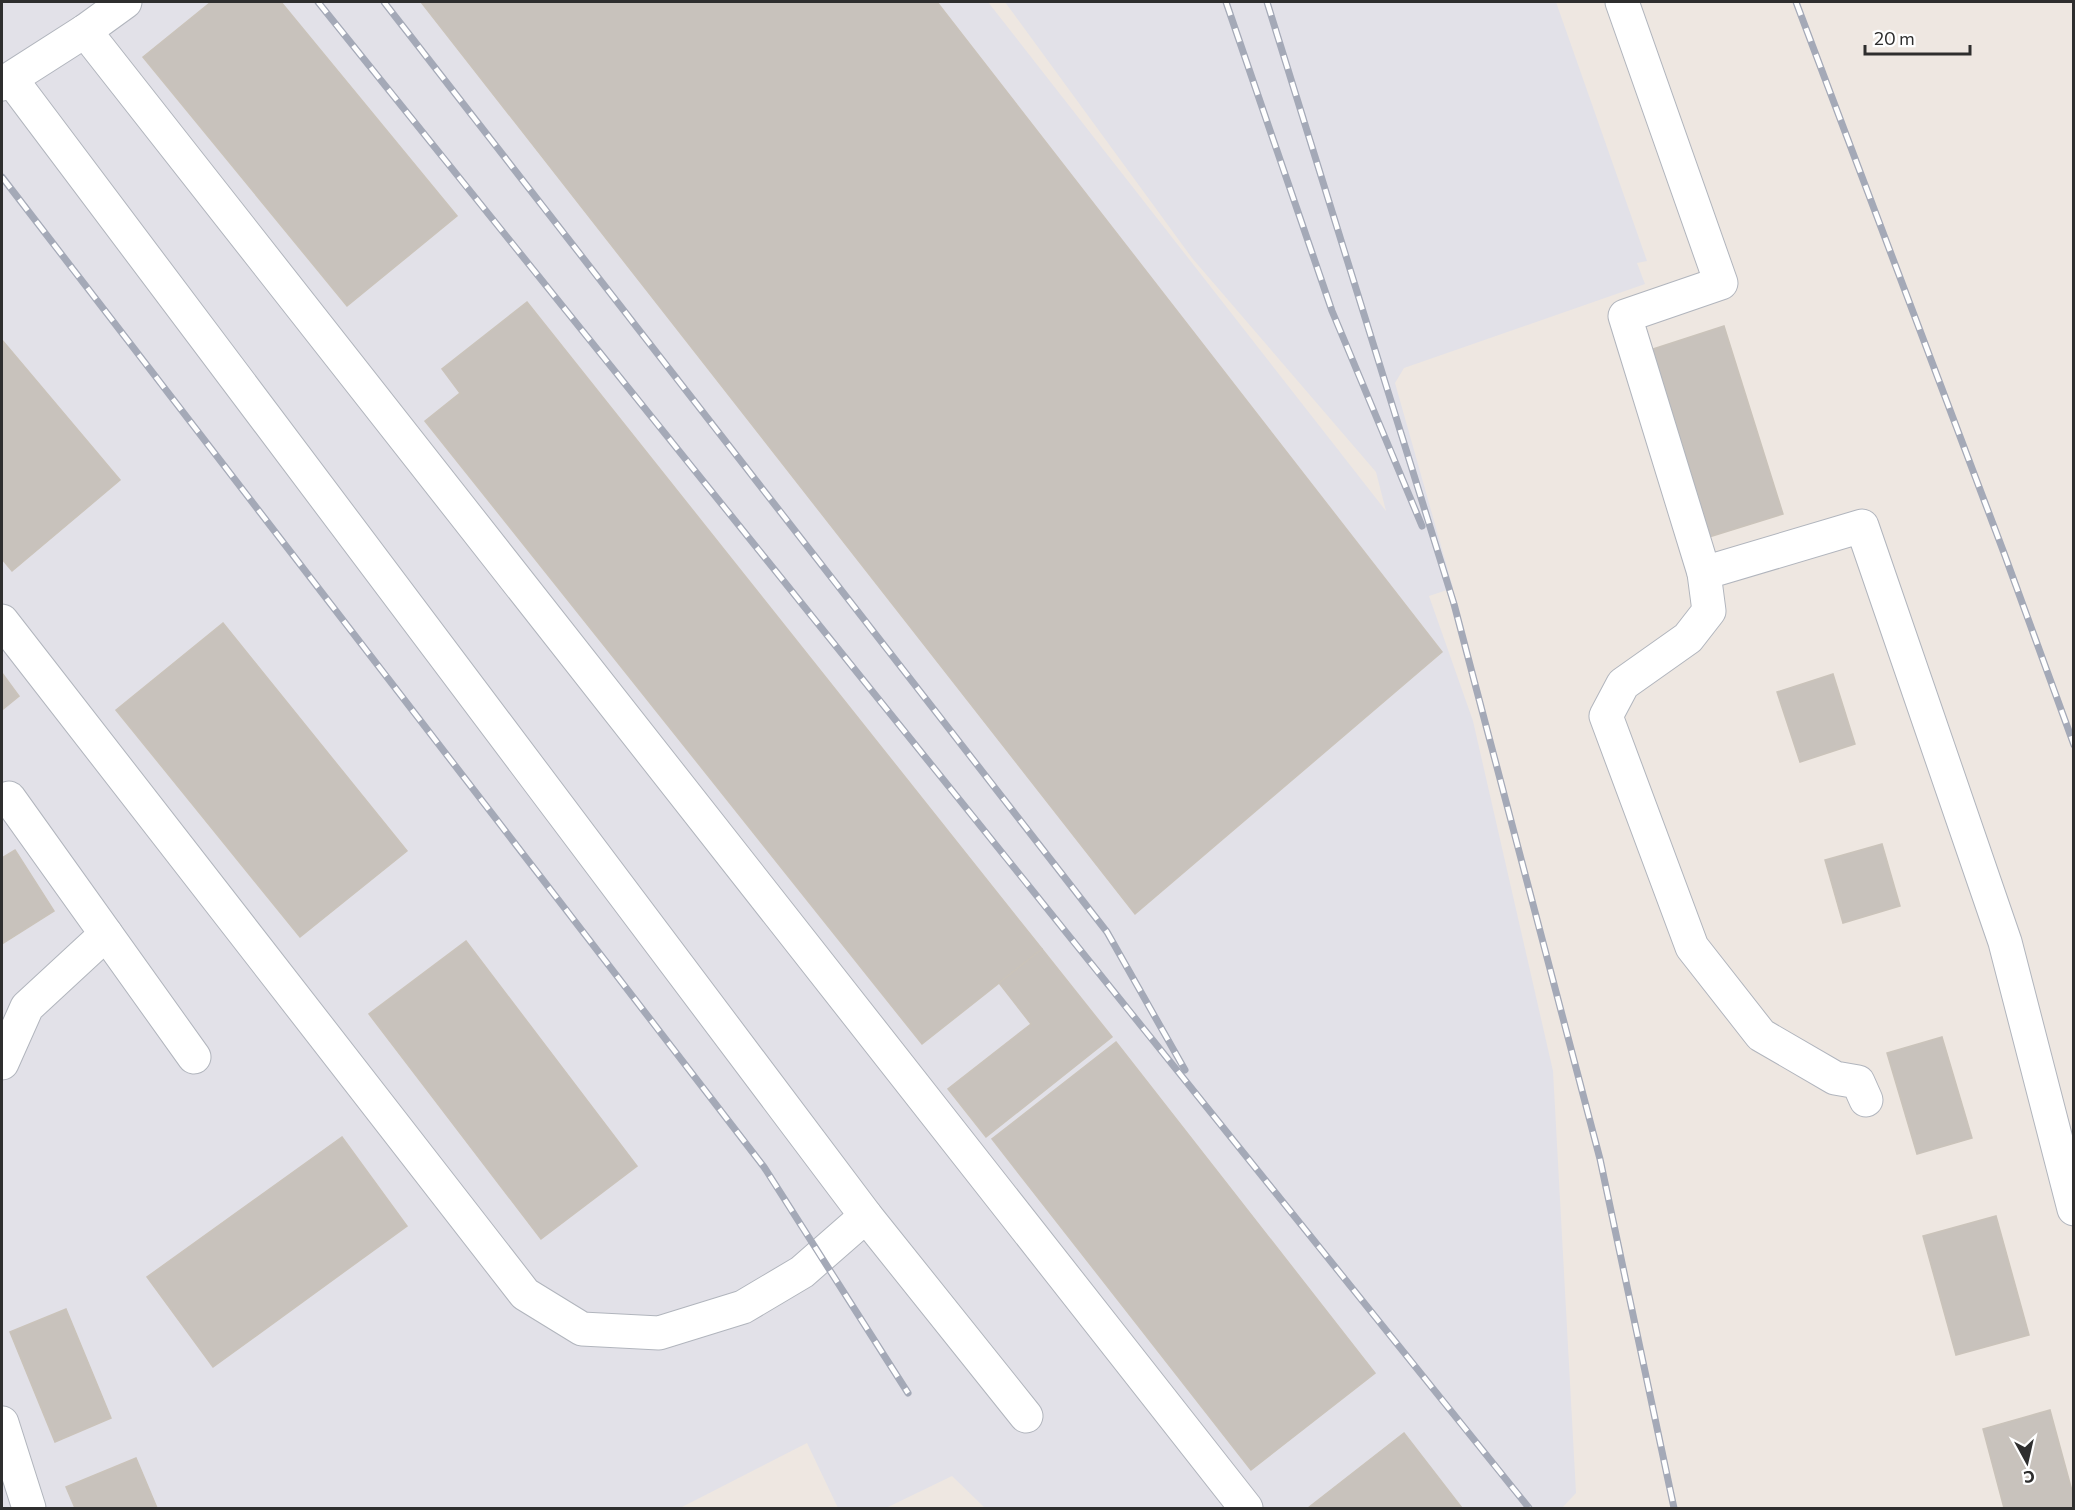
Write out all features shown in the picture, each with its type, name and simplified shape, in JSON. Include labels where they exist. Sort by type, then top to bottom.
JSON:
[{"type":"street","points":[[125,2],[85,31],[6,81],[866,1216],[1026,1416]]},
{"type":"street","points":[[1622,2],[1720,283],[1625,316],[1704,573],[1709,611],[1688,638],[1623,684],[1606,716],[1692,947],[1761,1035],[1835,1078],[1858,1082],[1866,1100]]},
{"type":"street","points":[[85,31],[1246,1509]]},
{"type":"street","points":[[1704,573],[1862,525],[2005,942],[2073,1209]]},
{"type":"street","points":[[2,621],[525,1294],[582,1329],[659,1333],[743,1307],[802,1272],[866,1216]]},
{"type":"street","points":[[2,800],[9,798],[194,1057]]},
{"type":"street","points":[[2,1063],[27,1007],[106,934]]},
{"type":"street","points":[[2,1423],[29,1509]]},
{"type":"shaded area","points":[[2,2],[988,2],[1386,511],[1376,472],[1192,258],[1005,2],[1556,2],[1647,261],[1637,263],[1645,284],[1404,368],[1395,383],[1453,588],[1429,596],[1473,721],[1553,1071],[1576,1493],[1562,1508],[985,1508],[952,1476],[886,1508],[838,1508],[807,1443],[680,1508],[2,1508]]},
{"type":"building","points":[[211,2],[281,2],[457,216],[347,306],[143,57]]},
{"type":"building","points":[[421,2],[937,2],[1442,652],[1135,914]]},
{"type":"building","points":[[527,302],[1042,949],[922,1044],[425,421],[460,393],[442,369]]},
{"type":"building","points":[[1724,326],[1783,514],[1709,537],[1650,350]]},
{"type":"building","points":[[2,340],[120,480],[12,571],[2,559]]},
{"type":"building","points":[[223,623],[407,851],[300,937],[116,710]]},
{"type":"building","points":[[2,673],[19,696],[2,710]]},
{"type":"building","points":[[1833,674],[1855,744],[1800,762],[1777,692]]},
{"type":"building","points":[[1882,844],[1900,906],[1843,923],[1825,860]]},
{"type":"building","points":[[15,850],[54,911],[2,944],[2,858]]},
{"type":"building","points":[[466,941],[637,1166],[541,1239],[369,1014]]},
{"type":"building","points":[[1042,949],[1112,1037],[986,1137],[948,1089],[1031,1024],[999,983]]},
{"type":"building","points":[[1942,1037],[1972,1138],[1917,1154],[1887,1053]]},
{"type":"building","points":[[1116,1042],[1375,1373],[1251,1470],[992,1139]]},
{"type":"building","points":[[342,1137],[407,1226],[213,1367],[147,1277]]},
{"type":"building","points":[[1996,1216],[2029,1335],[1956,1355],[1923,1236]]},
{"type":"building","points":[[66,1309],[111,1418],[55,1442],[10,1332]]},
{"type":"building","points":[[2050,1410],[2074,1498],[2074,1508],[2004,1508],[1983,1429]]},
{"type":"building","points":[[1404,1433],[1462,1508],[1308,1508]]},
{"type":"building","points":[[136,1458],[157,1508],[75,1508],[66,1487]]},
{"type":"railway","points":[[318,2],[1529,1508]]},
{"type":"railway","points":[[384,2],[1107,932],[1185,1070]]},
{"type":"railway","points":[[1226,2],[1332,311],[1422,526]]},
{"type":"railway","points":[[1267,2],[1454,604],[1600,1159],[1674,1508]]},
{"type":"railway","points":[[1796,2],[2074,745]]},
{"type":"railway","points":[[2,177],[764,1167],[908,1393]]}]
